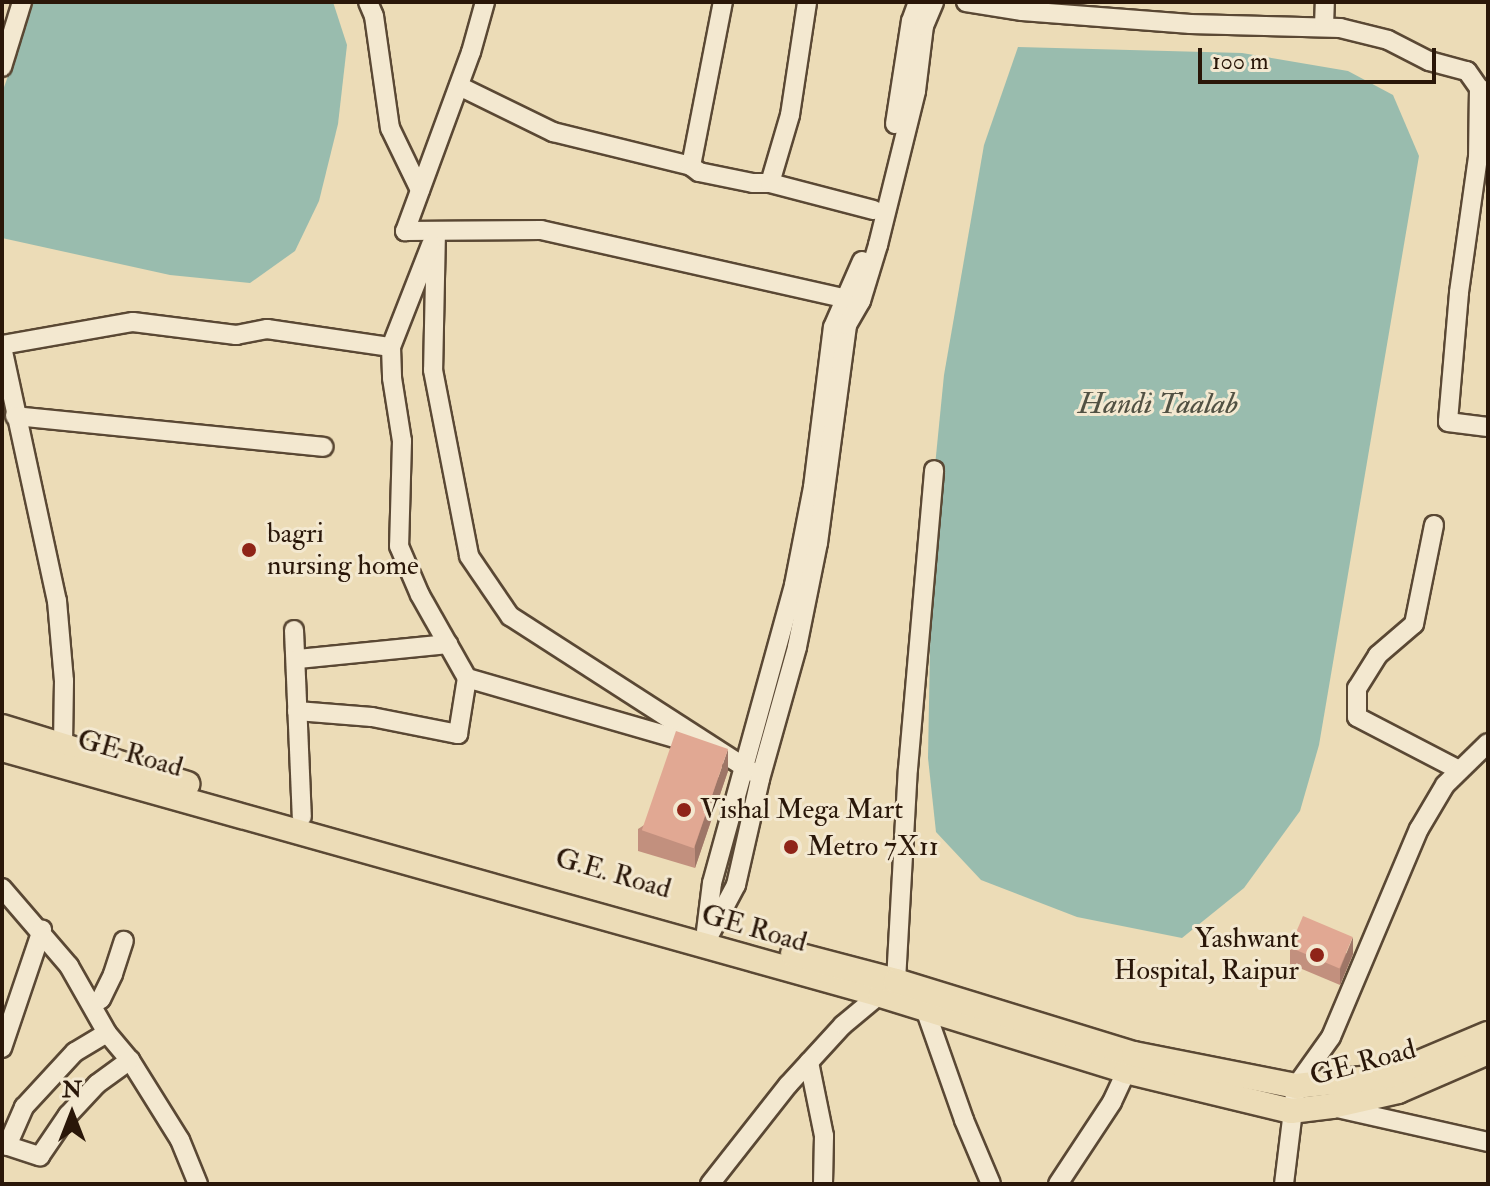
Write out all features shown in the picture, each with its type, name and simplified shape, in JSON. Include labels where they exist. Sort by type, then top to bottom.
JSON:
[{"type":"main road","name":"G.E. Road","points":[[2,727],[707,936]]},
{"type":"main road","name":"GE Road","points":[[2,749],[707,936],[888,988],[925,1009],[1130,1062],[1291,1111],[1332,1106],[1398,1091],[1488,1052]]},
{"type":"main road","points":[[888,988],[1130,1062],[1296,1086],[1388,1076],[1488,1034]]},
{"type":"street","points":[[2,67],[22,2]]},
{"type":"street","points":[[368,2],[374,16],[390,128],[420,190]]},
{"type":"street","points":[[485,2],[459,86],[405,231],[541,230],[853,301]]},
{"type":"street","points":[[691,166],[723,2]]},
{"type":"street","points":[[770,183],[790,115],[807,2]]},
{"type":"street","points":[[707,936],[736,885],[760,779],[797,647],[818,543],[847,325],[900,102],[911,21],[918,2]]},
{"type":"street","points":[[707,936],[712,883],[794,585],[813,487],[833,327],[853,301],[878,245],[916,91],[924,26],[934,2]]},
{"type":"street","points":[[966,2],[1022,11],[1190,24],[1324,26],[1388,40],[1429,61],[1467,71],[1484,91],[1459,293],[1448,422],[1488,427]]},
{"type":"street","points":[[1324,26],[1325,2]]},
{"type":"street","points":[[459,86],[553,132],[691,166],[699,172],[753,183],[770,183],[874,210]]},
{"type":"street","points":[[297,711],[372,717],[458,734],[467,678],[420,595],[399,546],[402,441],[392,378],[391,347],[436,231]]},
{"type":"street","points":[[436,231],[433,370],[469,556],[510,616],[744,765],[760,779]]},
{"type":"street","points":[[63,745],[64,681],[57,601],[2,346],[133,322],[236,335],[267,329],[391,347]]},
{"type":"street","points":[[15,416],[323,447]]},
{"type":"street","points":[[710,1184],[809,1062],[843,1025],[888,988],[934,470]]},
{"type":"street","points":[[1434,525],[1414,624],[1378,655],[1357,688],[1357,717],[1459,770]]},
{"type":"street","points":[[294,630],[298,659],[302,817]]},
{"type":"street","points":[[298,659],[448,644]]},
{"type":"street","points":[[467,678],[718,750]]},
{"type":"street","points":[[1284,1184],[1296,1086],[1331,1037],[1419,829],[1445,785],[1488,743]]},
{"type":"street","points":[[2,888],[42,930],[93,1004],[107,1033],[130,1060],[180,1140],[198,1184]]},
{"type":"street","points":[[2,1048],[42,930]]},
{"type":"street","points":[[93,1004],[107,986],[124,941]]},
{"type":"street","points":[[925,1009],[964,1120],[991,1184]]},
{"type":"street","points":[[107,1033],[75,1052],[24,1107],[4,1145],[40,1156],[68,1115],[97,1084],[130,1060]]},
{"type":"street","points":[[809,1062],[824,1136],[823,1184]]},
{"type":"street","points":[[1058,1184],[1112,1102],[1130,1062]]},
{"type":"street","points":[[1296,1086],[1332,1106],[1488,1142]]},
{"type":"water","points":[[34,2],[333,2],[347,45],[338,124],[319,201],[295,251],[250,283],[170,275],[2,238],[2,93]]},
{"type":"water","name":"Handi Taalab","points":[[1018,47],[1242,53],[1348,71],[1393,95],[1419,156],[1319,745],[1300,811],[1244,888],[1182,938],[1077,917],[981,880],[936,832],[928,758],[933,486],[944,375],[984,145]]},
{"type":"building","name":"Vishal Mega Mart","points":[[676,731],[728,749],[694,848],[642,830]]},
{"type":"building","points":[[1303,916],[1353,937],[1339,968],[1290,947]]},
{"type":"place","name":"bagri nursing home","points":[[249,550]]},
{"type":"place","name":"Vishal Mega Mart","points":[[684,810]]},
{"type":"place","name":"Metro 7X11","points":[[791,847]]},
{"type":"place","name":"Yashwant Hospital, Raipur","points":[[1317,955]]}]
